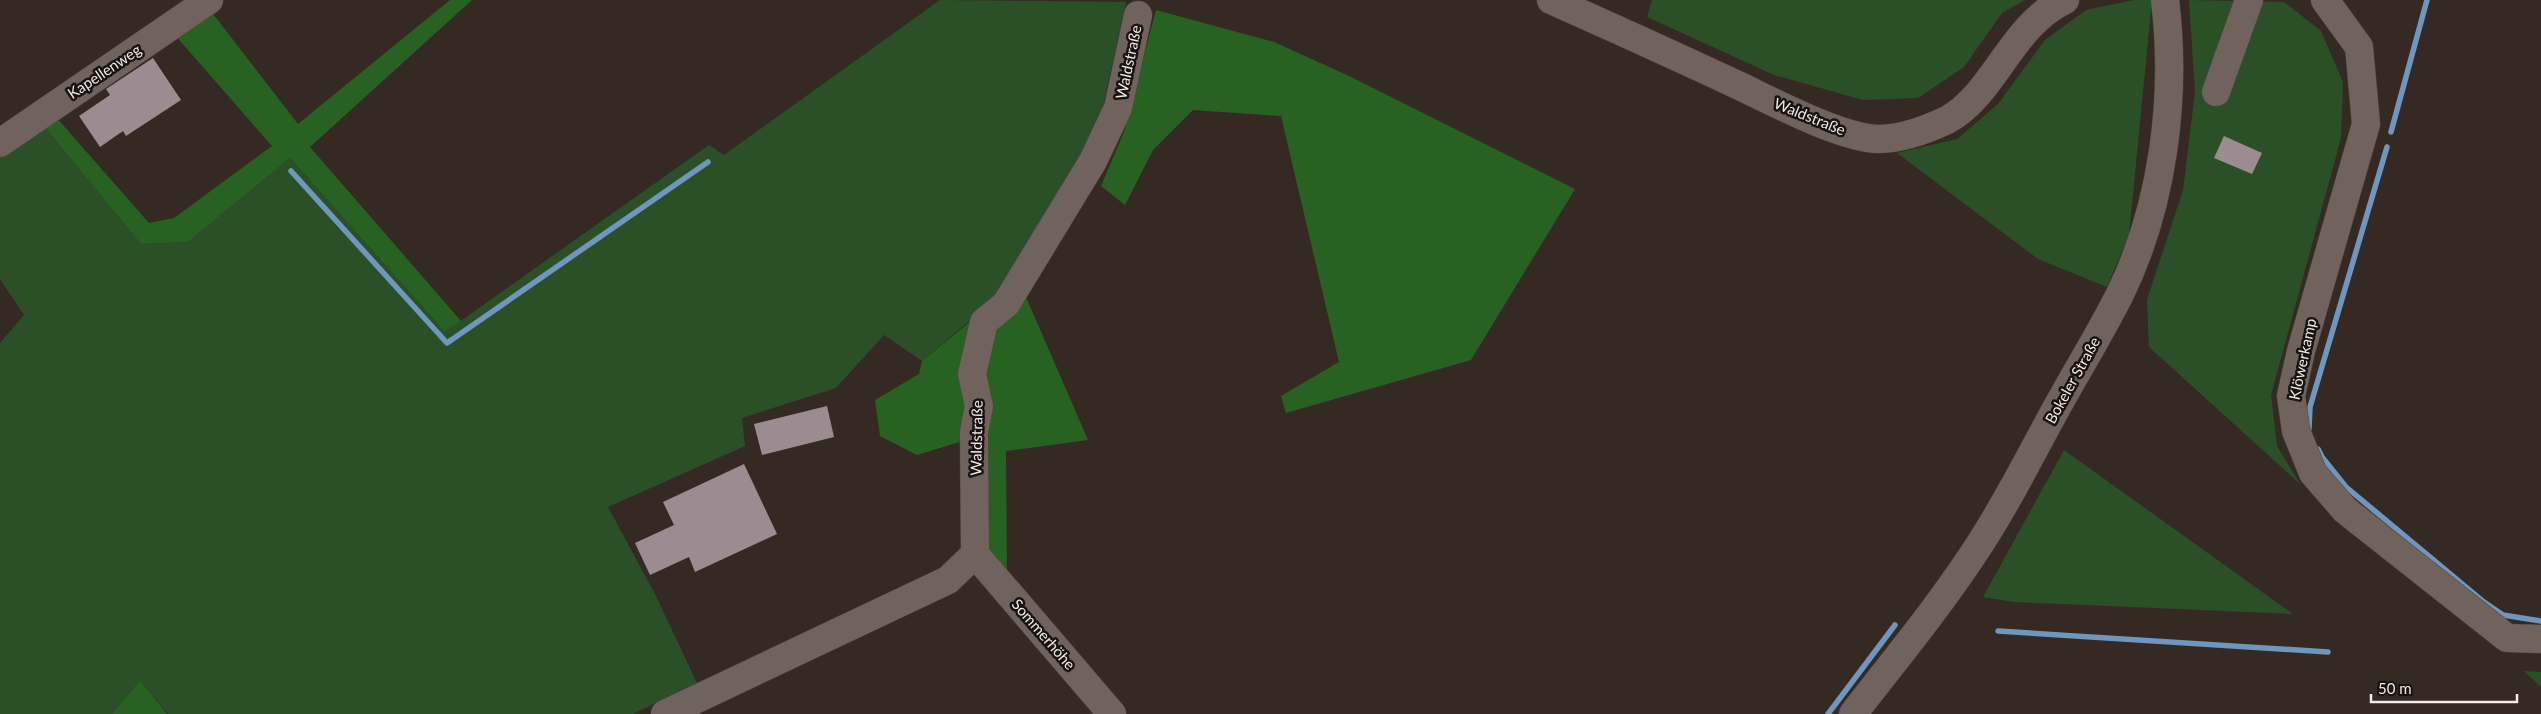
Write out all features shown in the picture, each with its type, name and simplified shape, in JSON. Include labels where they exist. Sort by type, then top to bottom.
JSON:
[{"type":"street","name":"Kapellenweg","points":[[0,142],[208,0]]},
{"type":"street","name":"Waldstraße","points":[[1552,0],[1838,130],[1877,139],[1909,135],[1948,119],[1974,97],[2021,35],[2048,8],[2065,0]]},
{"type":"street","name":"Bokeler Straße","points":[[1854,714],[1974,554],[2120,293],[2141,239],[2156,186],[2164,144],[2170,36],[2165,0]]},
{"type":"street","points":[[2216,92],[2249,0]]},
{"type":"street","name":"Klöwerkamp","points":[[2325,0],[2359,47],[2366,124],[2301,351],[2291,396],[2296,431],[2313,473],[2345,510],[2507,638],[2541,639]]},
{"type":"street","name":"Waldstraße","points":[[975,554],[974,432],[979,406],[972,374],[984,322],[1006,304],[1093,161],[1118,108],[1138,15]]},
{"type":"street","points":[[664,714],[948,580],[975,554]]},
{"type":"street","name":"Sommerhöhe","points":[[975,554],[1112,714]]},
{"type":"green space","points":[[450,0],[472,0],[310,147],[461,321],[445,332],[290,158],[188,242],[141,244],[42,124],[55,116],[149,223],[174,218],[272,146],[175,35],[210,10],[298,124]]},
{"type":"green space","points":[[940,0],[1126,2],[1102,111],[1072,177],[999,296],[922,361],[884,335],[836,388],[742,418],[745,446],[608,507],[655,594],[697,683],[633,714],[168,714],[140,680],[112,714],[0,714],[0,343],[24,315],[0,279],[0,151],[42,124],[141,244],[188,242],[290,158],[445,332],[709,145],[724,155]]},
{"type":"green space","points":[[1652,0],[2025,0],[2002,13],[1964,67],[1918,98],[1863,100],[1774,75],[1647,17]]},
{"type":"green space","points":[[2134,0],[2152,0],[2129,235],[2107,287],[2038,259],[1897,153],[1957,139],[1998,104],[2045,40],[2086,10]]},
{"type":"green space","points":[[2189,0],[2284,2],[2321,31],[2343,82],[2341,138],[2271,395],[2277,446],[2300,484],[2149,347],[2147,300],[2183,190],[2195,92]]},
{"type":"green space","points":[[1156,10],[1274,42],[1347,75],[1575,189],[1471,360],[1286,413],[1281,396],[1339,362],[1281,116],[1193,110],[1153,150],[1125,205],[1101,186],[1124,132]]},
{"type":"green space","points":[[1026,297],[1088,440],[1006,451],[1007,575],[986,548],[980,432],[981,374],[991,325]]},
{"type":"green space","points":[[976,317],[971,405],[966,440],[917,455],[880,436],[875,400],[919,374],[922,361]]},
{"type":"green space","points":[[2064,450],[2293,614],[2014,602],[1983,597]]},
{"type":"green space","points":[[2524,671],[2541,672],[2541,687]]},
{"type":"green space","points":[[140,680],[167,714],[112,714]]},
{"type":"building","points":[[153,58],[181,100],[126,136],[123,131],[100,147],[79,116],[110,95],[106,89]]},
{"type":"building","points":[[2224,136],[2262,153],[2252,174],[2214,158]]},
{"type":"building","points":[[827,406],[834,437],[762,455],[754,424]]},
{"type":"building","points":[[744,464],[777,534],[695,572],[689,557],[650,575],[635,543],[674,525],[663,502]]},
{"type":"waterway","points":[[2391,132],[2427,0]]},
{"type":"waterway","points":[[2309,429],[2310,407],[2387,147]]},
{"type":"waterway","points":[[291,171],[447,343],[708,162]]},
{"type":"waterway","points":[[2318,449],[2322,457],[2346,487],[2484,602],[2503,615],[2541,621]]},
{"type":"waterway","points":[[1828,714],[1895,625]]},
{"type":"waterway","points":[[1998,631],[2328,652]]}]
